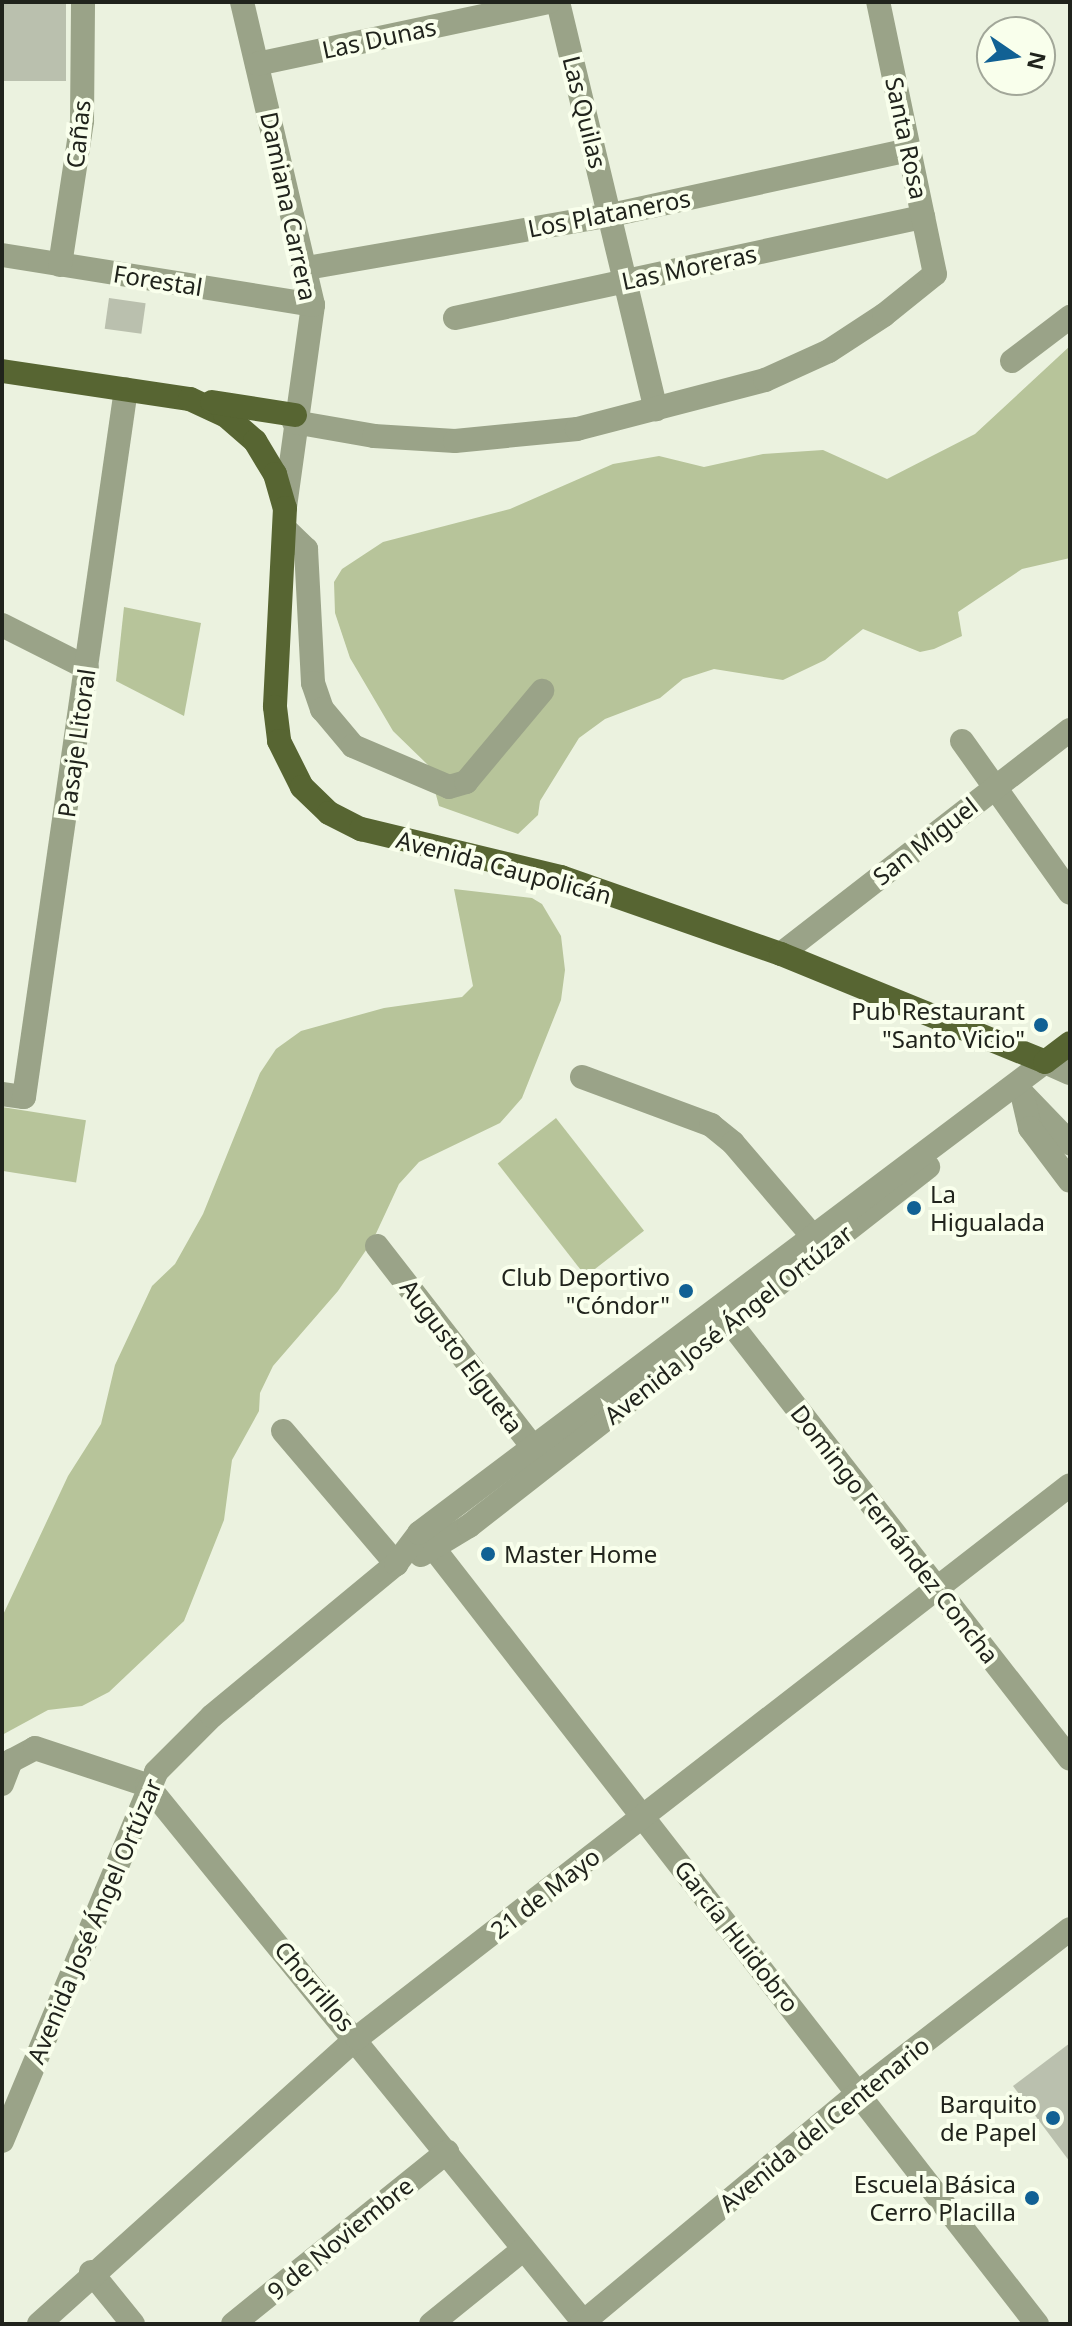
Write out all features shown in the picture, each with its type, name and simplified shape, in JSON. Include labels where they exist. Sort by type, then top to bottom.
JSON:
[{"type":"main road","points":[[2,371],[190,399],[294,419]]},
{"type":"main road","points":[[190,399],[225,415],[255,441],[275,474],[286,519]]},
{"type":"main road","name":"Avenida Caupolicán","points":[[286,519],[275,707],[285,758],[302,787],[329,813],[361,829],[561,877],[781,954],[1045,1062]]},
{"type":"main road","name":"Avenida José Ángel Ortúzar","points":[[1045,1062],[1070,1043]]},
{"type":"street","name":"Cañas","points":[[60,265],[82,121],[83,2]]},
{"type":"street","name":"Damiana Carrera","points":[[242,2],[307,268],[313,305],[294,419],[286,519]]},
{"type":"street","name":"Las Dunas","points":[[257,64],[548,2]]},
{"type":"street","name":"Las Quilas","points":[[558,2],[656,409]]},
{"type":"street","name":"Santa Rosa","points":[[656,409],[730,392],[800,365],[857,334],[935,274],[878,2]]},
{"type":"street","name":"Los Plataneros","points":[[307,268],[611,215],[909,150]]},
{"type":"street","name":"Las Moreras","points":[[455,318],[923,217]]},
{"type":"street","name":"Forestal","points":[[2,255],[313,305]]},
{"type":"street","points":[[1012,361],[1070,317]]},
{"type":"street","name":"Pasaje Litoral","points":[[13,1096],[87,668],[126,389]]},
{"type":"street","points":[[294,419],[374,436],[482,440],[577,429],[656,409]]},
{"type":"street","points":[[286,519],[306,549],[318,696],[335,729],[361,751],[449,787],[466,782],[542,691]]},
{"type":"street","points":[[2,625],[87,668]]},
{"type":"street","name":"San Miguel","points":[[781,954],[1070,730]]},
{"type":"street","points":[[962,741],[1070,893]]},
{"type":"street","name":"Avenida Caupolicán","points":[[1045,1062],[1070,1073]]},
{"type":"street","name":"Avenida José Ángel Ortúzar","points":[[396,1564],[435,1550],[540,1457],[1017,1088],[1045,1062]]},
{"type":"street","points":[[582,1077],[711,1125],[733,1143],[818,1243]]},
{"type":"street","points":[[1017,1088],[1046,1112],[1070,1143]]},
{"type":"street","points":[[1017,1088],[1030,1128],[1070,1181]]},
{"type":"street","name":"Augusto Elgueta","points":[[377,1246],[540,1457]]},
{"type":"street","name":"Domingo Fernández Concha","points":[[725,1316],[1070,1759]]},
{"type":"street","points":[[283,1431],[396,1564]]},
{"type":"street","name":"Avenida José Ángel Ortúzar","points":[[2,2141],[147,1785],[212,1716],[396,1564],[419,1533],[540,1457]]},
{"type":"street","name":"21 de Mayo","points":[[39,2324],[91,2272],[357,2038],[1070,1485]]},
{"type":"street","name":"García Huidobro","points":[[435,1550],[1037,2324]]},
{"type":"street","points":[[2,1784],[11,1761],[35,1748],[147,1785]]},
{"type":"street","name":"Chorrillos","points":[[147,1785],[357,2038],[583,2323]]},
{"type":"street","name":"Avenida del Centenario","points":[[583,2323],[858,2093],[1070,1929]]},
{"type":"street","name":"9 de Noviembre","points":[[233,2324],[447,2152]]},
{"type":"street","points":[[431,2324],[524,2249]]},
{"type":"street","points":[[91,2272],[133,2324]]},
{"type":"green space","points":[[1070,346],[1070,558],[1022,569],[958,612],[962,636],[934,649],[920,652],[863,629],[825,660],[783,680],[714,669],[683,679],[660,698],[605,719],[579,738],[540,801],[538,815],[518,834],[439,806],[428,765],[393,731],[350,658],[335,613],[334,582],[342,569],[383,542],[510,509],[613,464],[659,456],[704,467],[763,454],[823,450],[887,479],[975,434]]},
{"type":"green space","points":[[124,607],[201,623],[184,716],[116,681]]},
{"type":"green space","points":[[454,889],[532,898],[542,904],[561,936],[565,970],[561,1000],[522,1098],[500,1123],[419,1162],[399,1184],[373,1240],[338,1291],[273,1366],[260,1393],[259,1411],[232,1460],[224,1520],[184,1621],[109,1692],[82,1706],[48,1710],[2,1735],[2,1617],[68,1476],[101,1424],[115,1365],[152,1286],[175,1264],[203,1214],[260,1073],[276,1049],[301,1031],[384,1008],[462,997],[473,986]]},
{"type":"green space","points":[[2,1107],[86,1120],[76,1183],[2,1171]]},
{"type":"green space","points":[[556,1118],[644,1231],[586,1276],[498,1164]]},
{"type":"building","points":[[2,2],[66,2],[66,81],[2,81]]},
{"type":"building","points":[[109,298],[146,303],[141,334],[105,329]]},
{"type":"building","name":"Barquito de Papel","points":[[1070,2043],[1070,2162],[1013,2086]]},
{"type":"place","name":"Pub Restaurant \"Santo Vicio\"","points":[[1041,1025]]},
{"type":"place","name":"La Higualada","points":[[914,1208]]},
{"type":"place","name":"Club Deportivo \"Cóndor\"","points":[[686,1291]]},
{"type":"place","name":"Master Home","points":[[488,1554]]},
{"type":"place","name":"Barquito de Papel","points":[[1053,2118]]},
{"type":"place","name":"Escuela Básica Cerro Placilla","points":[[1032,2198]]}]
